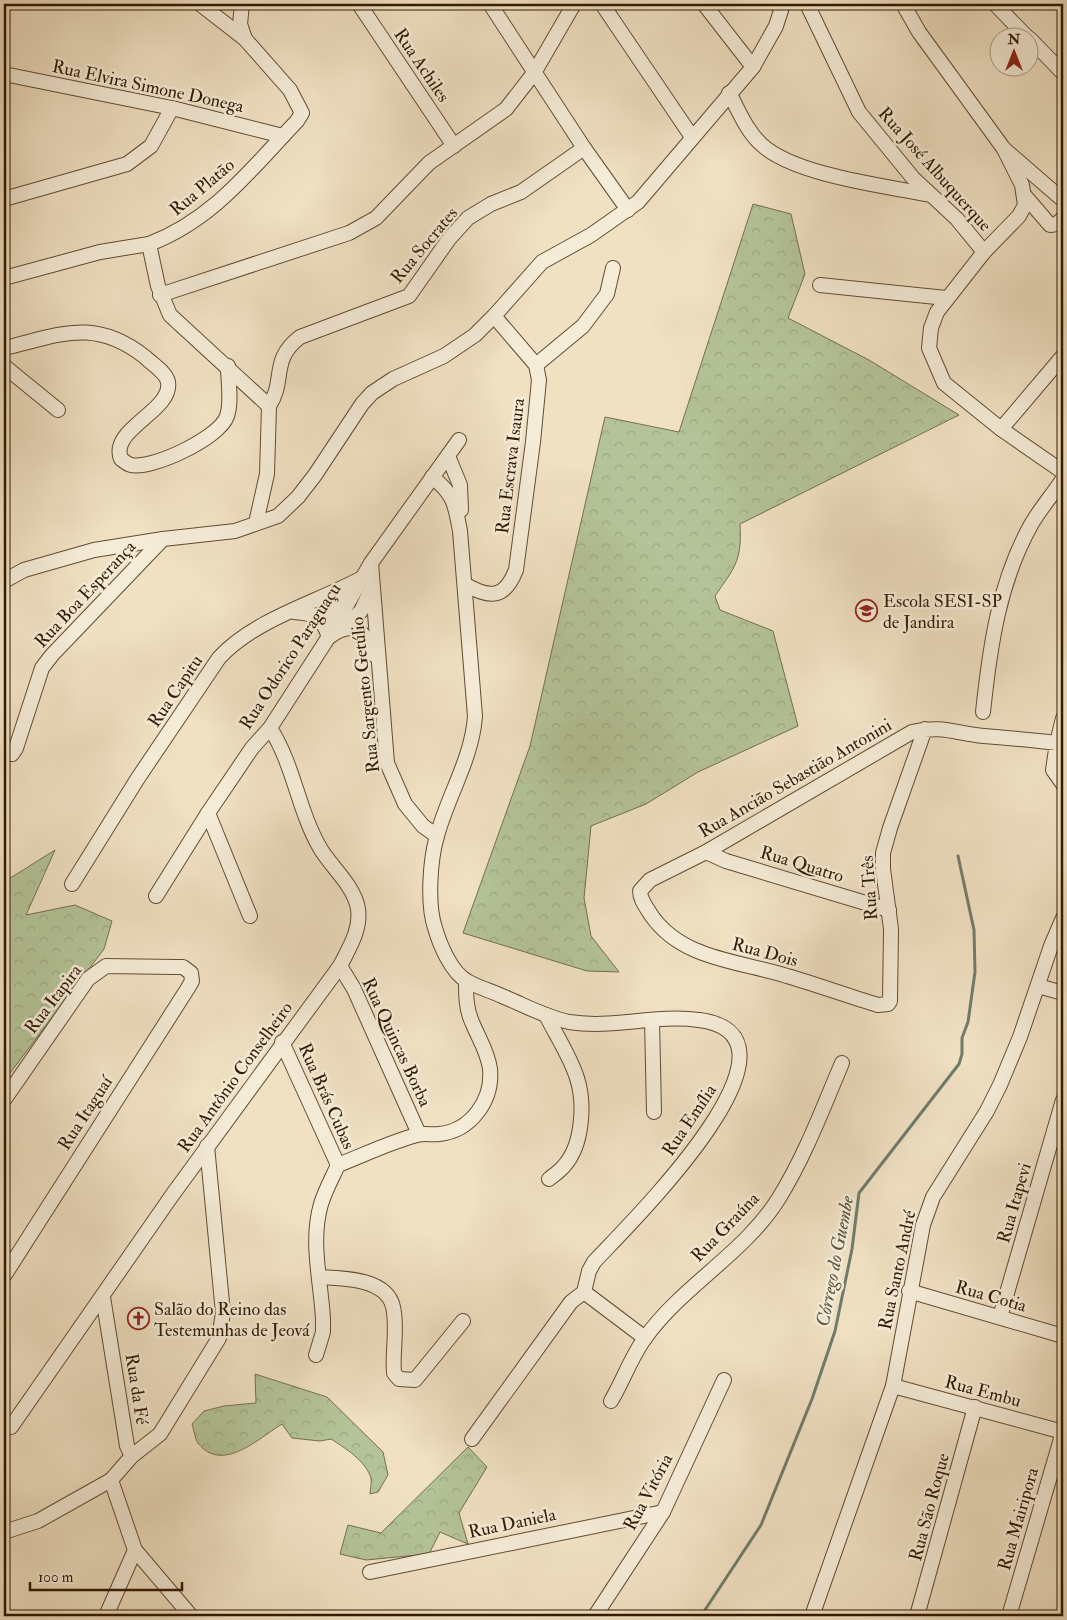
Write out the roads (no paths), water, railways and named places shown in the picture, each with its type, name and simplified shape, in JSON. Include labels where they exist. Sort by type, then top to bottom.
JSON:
[{"type":"street","name":"Rua Platão","points":[[4,278],[100,252],[149,244],[173,235],[199,219],[222,200],[300,117],[302,113],[300,106],[290,90],[245,40],[200,4]]},
{"type":"street","points":[[242,4],[240,24],[245,40]]},
{"type":"street","name":"Rua Achiles","points":[[359,4],[454,146]]},
{"type":"street","points":[[490,4],[584,148],[628,210]]},
{"type":"street","points":[[160,295],[349,233],[367,224],[428,163],[506,109],[534,73],[574,4]]},
{"type":"street","points":[[602,4],[692,136]]},
{"type":"street","points":[[704,4],[753,67]]},
{"type":"street","points":[[4,581],[24,570],[76,555],[163,539],[235,530],[278,516],[298,497],[333,451],[362,404],[372,393],[393,379],[444,356],[475,334],[494,316],[542,262],[592,235],[638,202],[692,136],[753,67],[776,26],[783,4]]},
{"type":"street","name":"Rua José Albuquerque","points":[[807,4],[859,112],[913,178],[957,219],[984,252]]},
{"type":"street","points":[[903,4],[919,32],[1004,149],[1022,185],[1025,196],[1025,205],[1019,216],[984,252],[946,298],[937,312],[931,328],[929,348],[934,363],[944,383],[1001,429],[1063,472]]},
{"type":"street","points":[[995,4],[1019,28]]},
{"type":"street","points":[[1040,49],[1063,73]]},
{"type":"street","name":"Rua Elvira Simone Donega","points":[[4,74],[172,108],[283,136]]},
{"type":"street","points":[[729,93],[748,130],[763,146],[799,168],[931,195]]},
{"type":"street","points":[[4,199],[127,164],[151,146],[172,108]]},
{"type":"street","name":"Rua Socrates","points":[[269,406],[275,397],[280,362],[289,345],[300,337],[409,296],[450,239],[468,218],[491,204],[521,192],[584,148]]},
{"type":"street","points":[[1004,149],[1063,200]]},
{"type":"street","points":[[1025,196],[1050,225],[1057,224],[1063,218]]},
{"type":"street","points":[[149,244],[160,295],[170,315],[228,366],[269,406],[268,467],[256,523]]},
{"type":"street","points":[[494,316],[536,365],[583,326],[607,294],[613,268]]},
{"type":"street","points":[[820,284],[946,298]]},
{"type":"street","points":[[4,348],[71,332],[91,332],[124,343],[153,364],[167,379],[168,386],[163,399],[128,434],[120,445],[118,450],[121,459],[131,465],[147,464],[178,453],[200,443],[220,428],[227,416],[228,410],[228,366]]},
{"type":"street","points":[[1001,429],[1063,356]]},
{"type":"street","name":"Rua Escrava Isaura","points":[[466,585],[486,593],[503,592],[511,584],[516,570],[533,442],[539,380],[536,365]]},
{"type":"street","points":[[4,366],[58,410]]},
{"type":"street","name":"Rua Odorico Paraguaçu","points":[[156,896],[208,813],[252,748],[270,728],[329,637],[371,563],[459,440]]},
{"type":"street","points":[[448,456],[460,484],[460,530]]},
{"type":"street","points":[[316,1355],[323,1332],[316,1240],[318,1218],[321,1202],[338,1166],[419,1134],[439,1135],[455,1131],[478,1113],[488,1089],[489,1067],[471,1020],[467,1005],[466,981],[442,946],[434,926],[431,881],[437,836],[457,785],[474,733],[474,696],[460,530],[454,502],[449,491],[432,477]]},
{"type":"street","points":[[983,712],[988,662],[1001,597],[1014,559],[1033,522],[1063,479]]},
{"type":"street","name":"Rua Boa Esperança","points":[[4,754],[12,754],[16,748],[40,674],[52,655],[163,539]]},
{"type":"street","name":"Rua Sargento Getúlio","points":[[371,563],[387,763],[405,804],[423,826],[437,836]]},
{"type":"street","name":"Rua Capitu","points":[[72,884],[138,778],[219,658],[246,634],[362,578]]},
{"type":"street","points":[[293,612],[314,614],[324,622],[329,637],[342,629],[361,611],[373,587]]},
{"type":"street","points":[[324,622],[333,602],[344,588]]},
{"type":"street","points":[[342,629],[356,629],[363,632],[368,638],[376,658],[381,685]]},
{"type":"street","points":[[1063,718],[1053,770],[1056,778],[1063,784]]},
{"type":"street","name":"Rua Antônio Conselheiro","points":[[11,1427],[282,1042],[340,966],[356,934],[358,909],[355,899],[320,848],[306,819],[282,747],[270,728]]},
{"type":"street","name":"Rua Ancião Sebastião Antonini","points":[[640,896],[642,888],[650,880],[706,852],[912,732],[945,728],[960,734],[1057,743]]},
{"type":"street","name":"Rua Três","points":[[890,991],[891,929],[883,869],[885,842],[925,729]]},
{"type":"street","points":[[208,813],[250,916]]},
{"type":"street","name":"Rua Quatro","points":[[706,852],[726,861],[888,910]]},
{"type":"street","name":"Rua Dois","points":[[640,896],[654,919],[668,934],[692,950],[725,961],[786,975],[878,1005],[888,1004],[890,991]]},
{"type":"street","name":"Rua Santo André","points":[[812,1616],[893,1386],[922,1225],[933,1197],[987,1111],[1000,1085],[1020,1037],[1063,918]]},
{"type":"street","name":"Rua Itapira","points":[[4,1100],[88,979],[100,969],[106,966],[156,966],[188,970]]},
{"type":"street","name":"Rua Quincas Borba","points":[[340,966],[354,989],[419,1134]]},
{"type":"street","name":"Rua Itaguaí","points":[[4,1276],[188,988],[192,977],[188,970]]},
{"type":"street","name":"Rua Emília","points":[[466,981],[546,1015],[569,1022],[591,1023],[674,1018],[700,1020],[714,1023],[728,1031],[736,1040],[740,1060],[738,1073],[733,1089],[712,1124],[681,1167],[594,1262],[587,1276],[584,1292]]},
{"type":"street","points":[[1038,986],[1063,993]]},
{"type":"street","points":[[546,1015],[577,1077],[581,1108],[579,1132],[574,1150],[565,1166],[549,1179]]},
{"type":"street","points":[[652,1020],[654,1112]]},
{"type":"street","name":"Rua Brás Cubas","points":[[282,1042],[338,1166]]},
{"type":"street","name":"Rua Graúna","points":[[611,1401],[645,1338],[691,1288],[744,1239],[779,1198],[818,1120],[842,1063]]},
{"type":"street","name":"Rua Itapevi","points":[[1000,1318],[1063,1100]]},
{"type":"street","points":[[4,1532],[38,1521],[111,1480],[132,1456],[160,1434],[219,1338],[222,1327],[208,1146]]},
{"type":"street","points":[[318,1277],[359,1281],[377,1287],[388,1295],[393,1306],[394,1373],[399,1379],[416,1380],[463,1320]]},
{"type":"street","name":"Rua Cotia","points":[[909,1291],[1063,1336]]},
{"type":"street","points":[[472,1439],[571,1302],[584,1292],[645,1338]]},
{"type":"street","name":"Rua da Fé","points":[[103,1297],[127,1446],[132,1456]]},
{"type":"street","name":"Rua Vitória","points":[[595,1616],[663,1512],[724,1380]]},
{"type":"street","name":"Rua Embu","points":[[893,1386],[1063,1432]]},
{"type":"street","name":"Rua São Roque","points":[[917,1616],[975,1408]]},
{"type":"street","name":"Rua Mairipora","points":[[1009,1616],[1063,1432]]},
{"type":"street","points":[[111,1480],[135,1550],[191,1616]]},
{"type":"street","name":"Rua Daniela","points":[[370,1572],[663,1512]]},
{"type":"street","points":[[106,1616],[135,1550]]},
{"type":"waterway","name":"Córrego do Guembe","points":[[701,1616],[761,1525],[812,1399],[835,1331],[852,1249],[859,1193],[959,1064],[962,1054],[962,1038],[968,1022],[975,972],[974,930],[958,856]]},
{"type":"place","name":"Escola SESI-SP de Jandira","points":[[867,611]]},
{"type":"place","name":"Salão do Reino das Testemunhas de Jeová","points":[[138,1319]]}]
